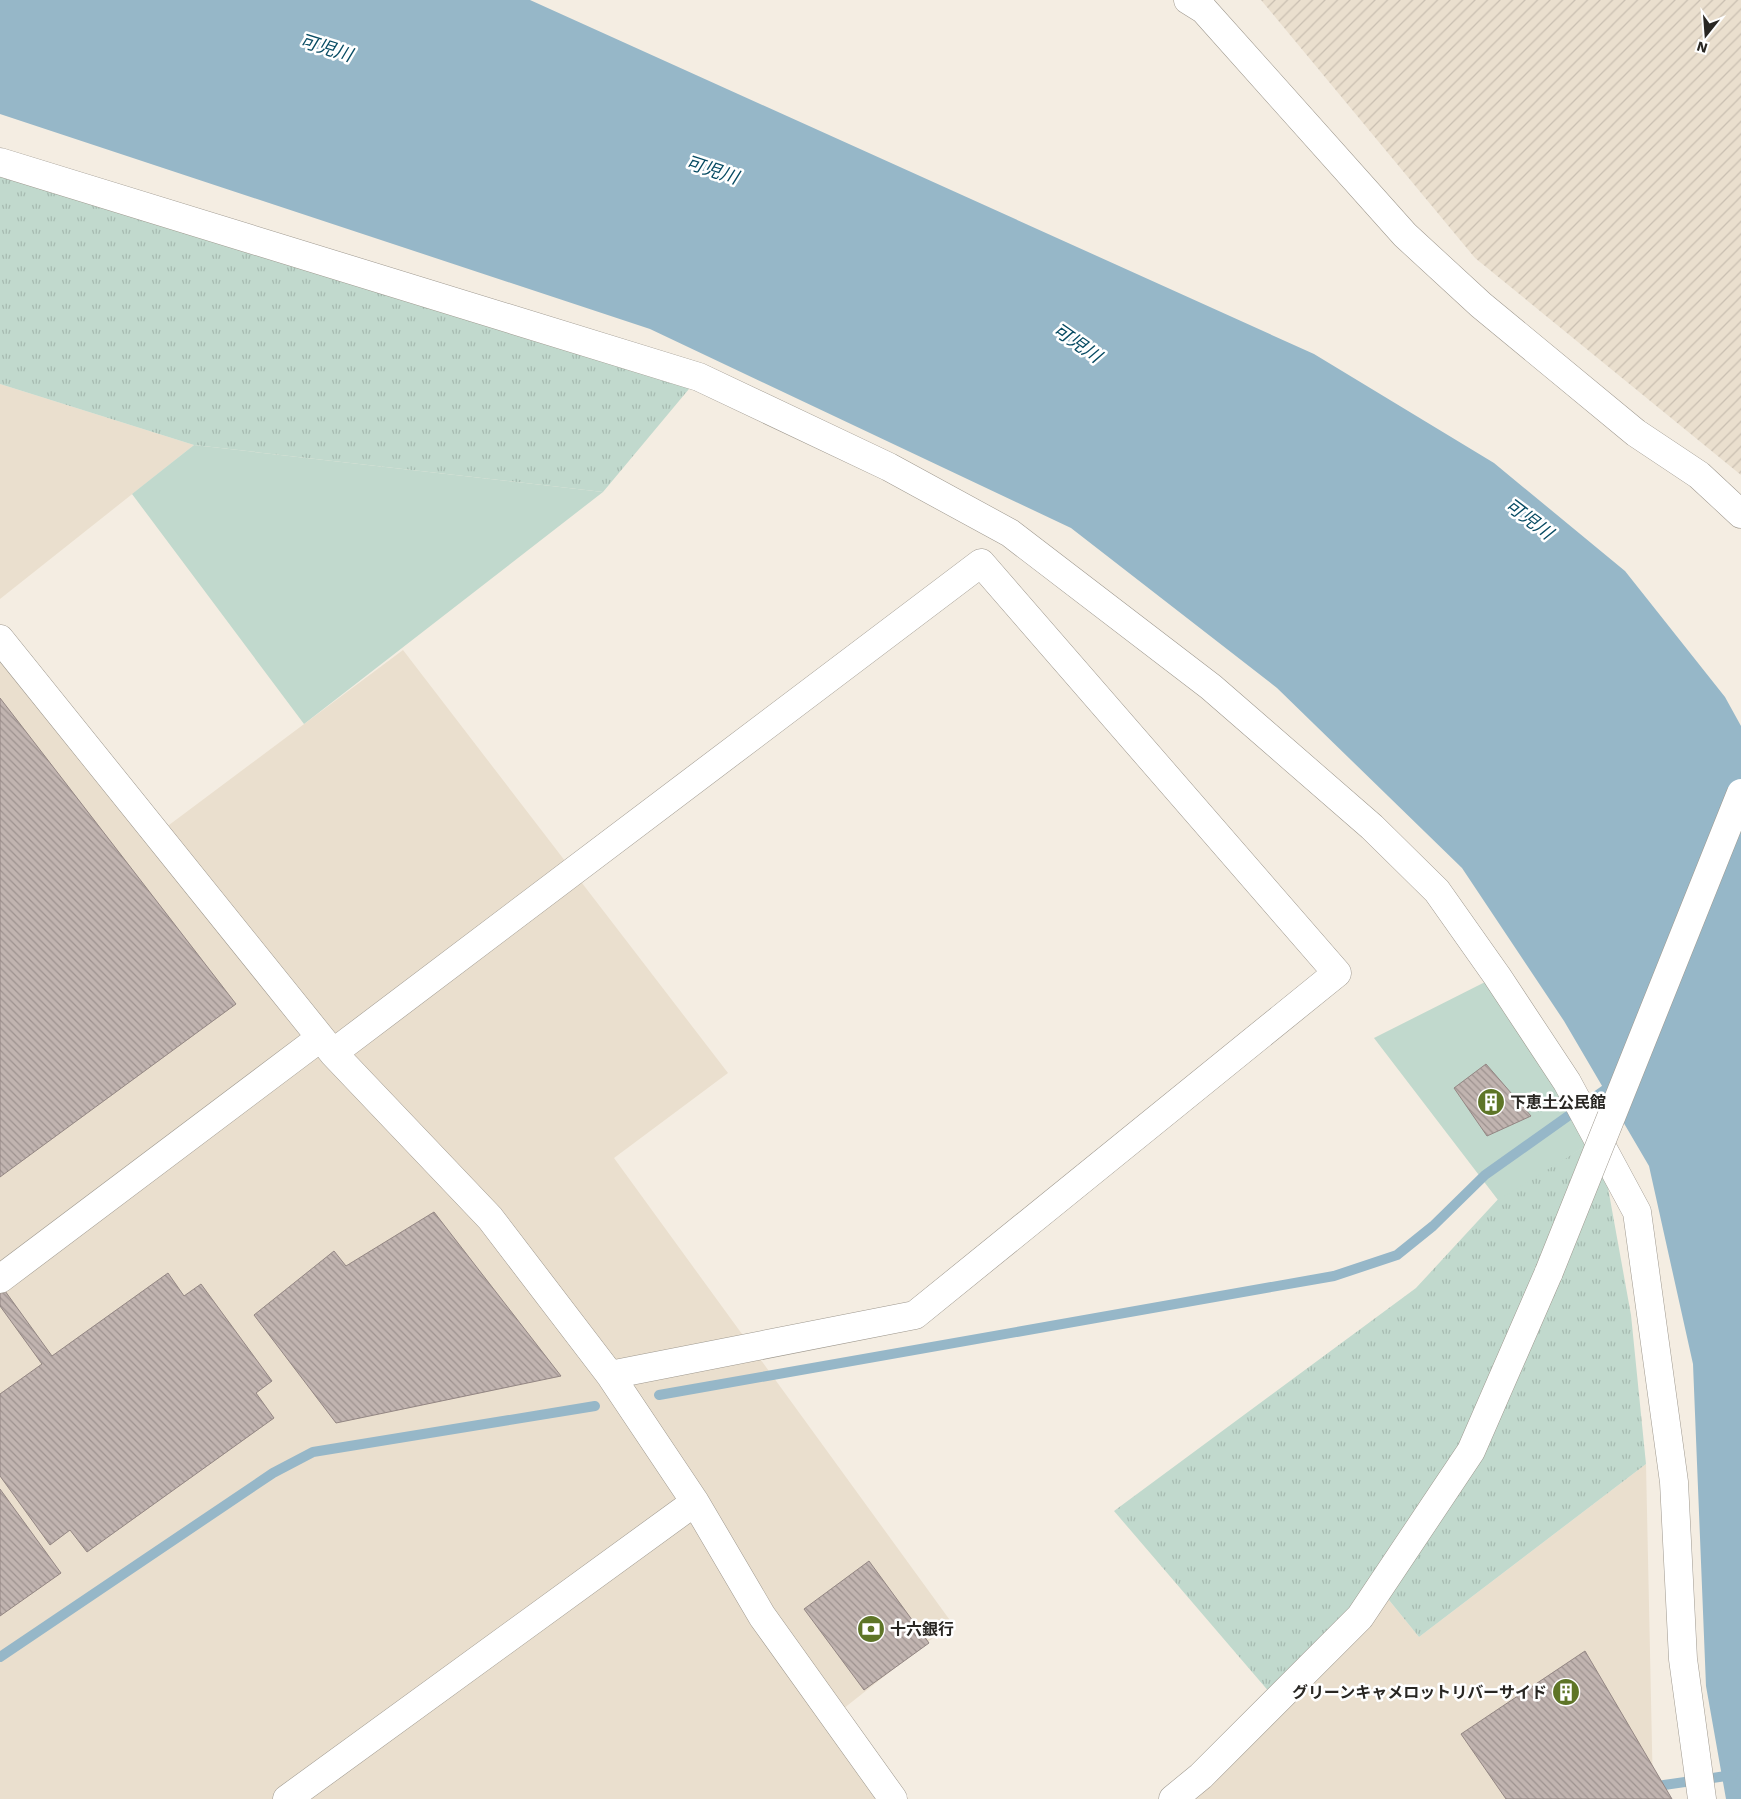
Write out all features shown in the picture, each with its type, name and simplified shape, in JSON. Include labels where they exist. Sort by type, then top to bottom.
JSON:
[{"type":"street","points":[[1188,0],[1204,10],[1405,235],[1481,305],[1636,433],[1699,475],[1741,514]]},
{"type":"street","points":[[0,162],[699,377],[889,467],[1010,533],[1211,687],[1372,827],[1437,891],[1497,976],[1567,1082],[1637,1212],[1674,1482],[1683,1658],[1700,1786]]},
{"type":"street","points":[[0,1279],[327,1046],[981,563],[1337,972],[915,1315],[610,1375]]},
{"type":"street","points":[[0,639],[327,1046],[490,1218],[610,1375],[695,1502],[762,1616],[893,1799]]},
{"type":"street","points":[[1174,1799],[1201,1776],[1360,1617],[1471,1451],[1549,1272],[1741,793]]},
{"type":"street","points":[[287,1799],[695,1502]]},
{"type":"shaded area","points":[[1261,0],[1741,0],[1741,475],[1475,258]]},
{"type":"shaded area","points":[[0,384],[194,445],[0,599]]},
{"type":"shaded area","points":[[0,639],[157,834],[403,650],[728,1073],[614,1158],[952,1623],[834,1716],[893,1799],[0,1799]]},
{"type":"shaded area","points":[[1646,1464],[1653,1793],[1645,1799],[1173,1799],[1379,1588],[1419,1637]]},
{"type":"green space","points":[[0,162],[699,377],[603,492],[194,445],[0,384]]},
{"type":"green space","points":[[194,445],[603,492],[304,724],[132,494]]},
{"type":"green space","points":[[1497,976],[1599,1138],[1498,1200],[1374,1038]]},
{"type":"green space","points":[[1599,1138],[1631,1315],[1646,1464],[1419,1637],[1380,1589],[1277,1701],[1114,1511],[1416,1288],[1501,1196]]},
{"type":"water","name":"可児川","points":[[0,0],[530,0],[1314,354],[1494,463],[1625,571],[1725,697],[1741,726],[1741,1799],[1726,1799],[1706,1686],[1693,1364],[1649,1166],[1564,1021],[1462,868],[1277,688],[1071,528],[650,329],[0,114]]},
{"type":"building","points":[[0,698],[236,1004],[0,1177]]},
{"type":"building","name":"下恵土公民館","points":[[1486,1064],[1531,1116],[1487,1136],[1454,1088]]},
{"type":"building","points":[[434,1212],[561,1376],[336,1423],[254,1315],[334,1251],[346,1266]]},
{"type":"building","points":[[168,1273],[184,1296],[201,1284],[272,1381],[256,1393],[274,1418],[87,1552],[70,1530],[50,1545],[0,1476],[0,1394],[42,1364],[0,1306],[0,1284],[52,1356]]},
{"type":"building","points":[[0,1489],[61,1573],[0,1616]]},
{"type":"building","points":[[869,1561],[929,1643],[864,1690],[804,1609]]},
{"type":"building","name":"グリーンキャメロットリバーサイド","points":[[1585,1651],[1672,1799],[1506,1799],[1461,1734]]},
{"type":"waterway","points":[[659,1395],[1334,1276],[1397,1255],[1433,1226],[1485,1175],[1616,1082]]},
{"type":"waterway","points":[[0,1657],[273,1473],[313,1452],[595,1406]]},
{"type":"waterway","points":[[1646,1799],[1664,1785],[1733,1775]]},
{"type":"place","name":"下恵土公民館","points":[[1491,1102]]},
{"type":"place","name":"十六銀行","points":[[871,1629]]},
{"type":"place","name":"グリーンキャメロットリバーサイド","points":[[1566,1692]]}]
